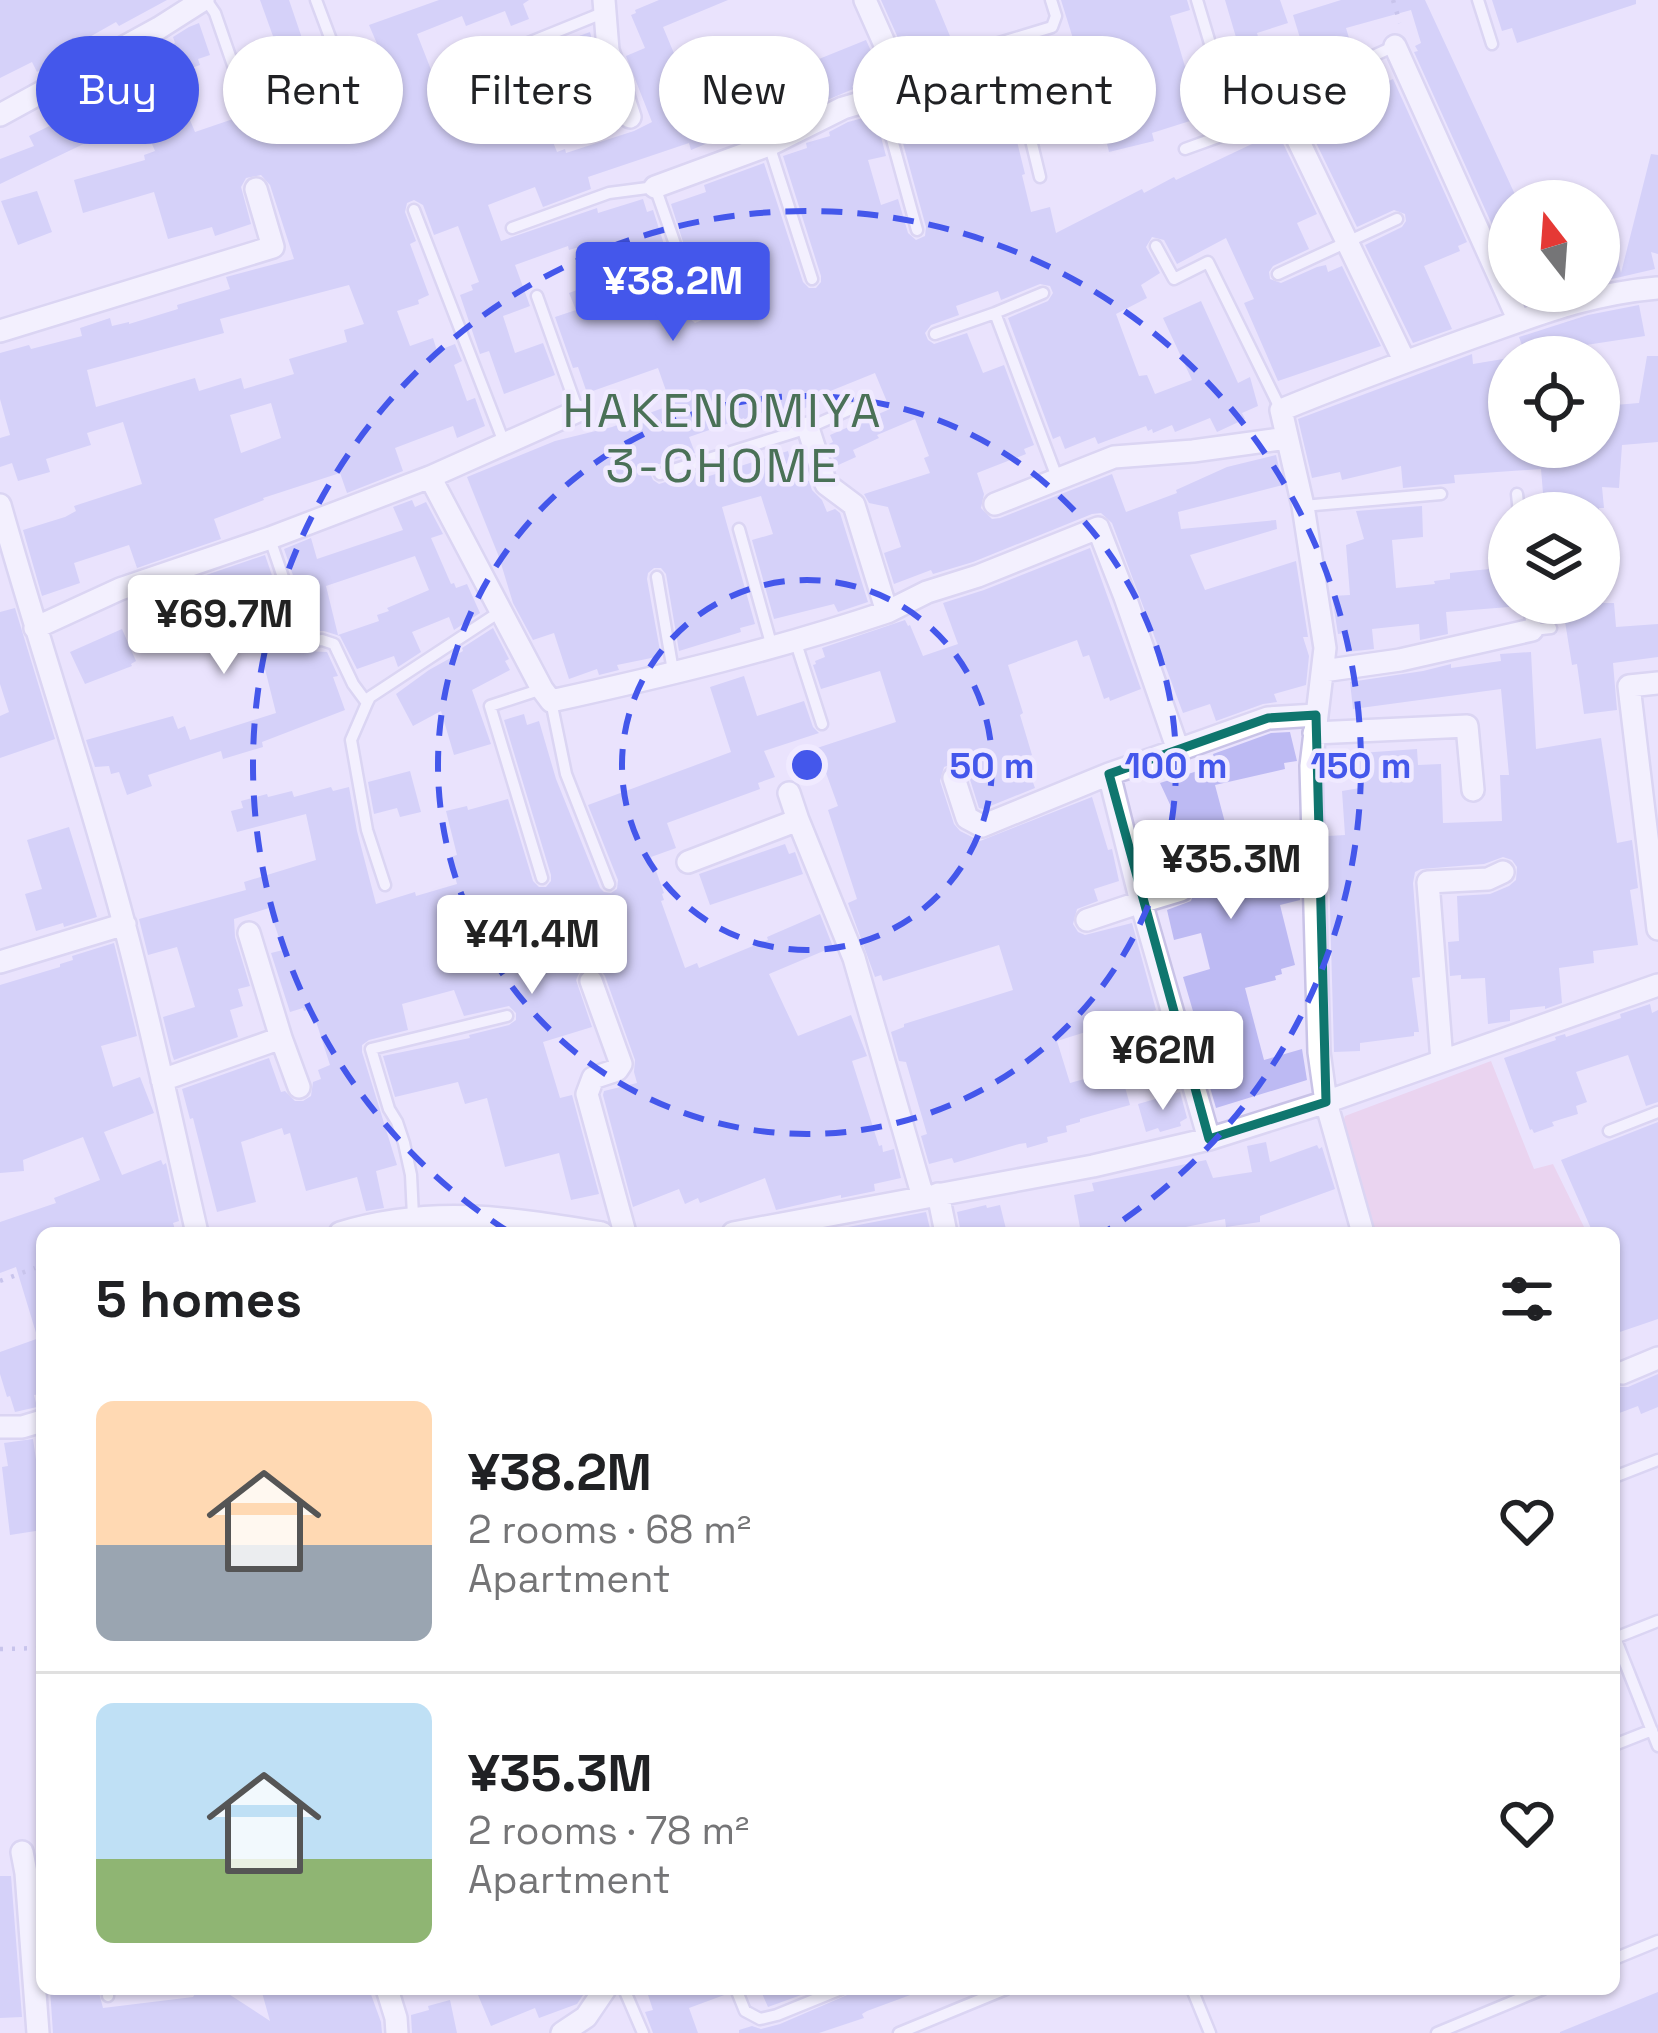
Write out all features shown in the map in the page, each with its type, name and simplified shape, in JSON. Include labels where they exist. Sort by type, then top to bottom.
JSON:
[{"type":"street","points":[[865,0],[881,36]]},
{"type":"street","points":[[2,108],[159,28],[198,1]]},
{"type":"street","points":[[604,6],[607,36]]},
{"type":"street","points":[[1395,46],[1519,321]]},
{"type":"street","points":[[655,187],[769,146],[853,105]]},
{"type":"street","points":[[1299,144],[1405,362]]},
{"type":"street","points":[[0,331],[273,248],[256,188]]},
{"type":"street","points":[[1361,1227],[1326,1102],[1318,1031],[1311,766],[1325,648],[1303,506],[1281,410],[1366,374],[1568,303],[1658,288]]},
{"type":"street","points":[[34,628],[120,589],[430,477],[578,411]]},
{"type":"street","points":[[808,428],[826,484],[854,505],[887,612]]},
{"type":"street","points":[[995,504],[1114,457],[1287,438]]},
{"type":"street","points":[[430,477],[546,695],[674,675],[796,643],[1098,528],[1178,750]]},
{"type":"street","points":[[0,506],[92,805],[196,1227]]},
{"type":"street","points":[[1323,670],[1400,660],[1541,629]]},
{"type":"street","points":[[1658,683],[1628,686],[1648,765],[1658,929]]},
{"type":"street","points":[[954,778],[967,818],[982,826],[1109,774],[1268,718],[1315,724],[1467,725],[1473,790]]},
{"type":"street","points":[[1109,774],[1209,1139]]},
{"type":"street","points":[[789,793],[854,958],[943,1227]]},
{"type":"street","points":[[688,862],[798,820]]},
{"type":"street","points":[[1442,1061],[1428,882],[1488,878],[1503,872]]},
{"type":"street","points":[[1087,920],[1181,890]]},
{"type":"street","points":[[0,962],[124,924]]},
{"type":"street","points":[[250,933],[299,1088]]},
{"type":"street","points":[[591,980],[621,1064],[593,1078],[586,1094],[623,1227]]},
{"type":"street","points":[[765,1227],[1093,1166],[1209,1139],[1658,985]]},
{"type":"street","points":[[162,1080],[281,1038]]},
{"type":"street","points":[[360,1227],[413,1216],[510,1218],[565,1227]]},
{"type":"street","points":[[1622,1373],[1658,1358]]},
{"type":"street","points":[[0,1427],[36,1423]]},
{"type":"street","points":[[22,1852],[36,1929]]},
{"type":"street","points":[[38,1995],[38,2033]]},
{"type":"street","points":[[389,1995],[397,2033]]},
{"type":"street","points":[[562,2033],[586,2017],[601,1995]]},
{"type":"lane","points":[[316,0],[330,36]]},
{"type":"lane","points":[[1022,36],[1052,27],[1056,16],[1052,0]]},
{"type":"lane","points":[[1197,0],[1208,36]]},
{"type":"lane","points":[[1478,0],[1492,44]]},
{"type":"lane","points":[[198,1],[215,13],[223,36]]},
{"type":"lane","points":[[542,36],[604,6]]},
{"type":"lane","points":[[1390,48],[1395,46]]},
{"type":"lane","points":[[893,144],[917,230]]},
{"type":"lane","points":[[1032,144],[1040,177]]},
{"type":"lane","points":[[1185,149],[1199,144]]},
{"type":"lane","points":[[769,146],[812,279]]},
{"type":"lane","points":[[512,228],[609,193],[655,187],[696,313]]},
{"type":"lane","points":[[414,210],[505,445]]},
{"type":"lane","points":[[1278,274],[1397,219]]},
{"type":"lane","points":[[1156,246],[1174,279],[1208,262],[1281,410]]},
{"type":"lane","points":[[935,334],[1043,293]]},
{"type":"lane","points":[[537,296],[578,411]]},
{"type":"lane","points":[[995,314],[1058,479]]},
{"type":"lane","points":[[660,474],[808,428],[858,406]]},
{"type":"lane","points":[[1303,506],[1441,494]]},
{"type":"lane","points":[[739,529],[772,649]]},
{"type":"lane","points":[[270,538],[305,642],[334,644],[367,703]]},
{"type":"lane","points":[[657,578],[674,675]]},
{"type":"lane","points":[[385,885],[367,830],[351,740],[370,697],[501,611]]},
{"type":"lane","points":[[1539,624],[1541,629]]},
{"type":"lane","points":[[796,643],[823,724]]},
{"type":"lane","points":[[542,878],[490,706],[546,695],[566,774],[609,884]]},
{"type":"lane","points":[[413,1216],[404,1143],[371,1049],[507,1016]]},
{"type":"lane","points":[[1609,1131],[1658,1112]]},
{"type":"lane","points":[[1620,1476],[1658,1460]]},
{"type":"lane","points":[[1620,1635],[1658,1621]]},
{"type":"lane","points":[[1620,1650],[1658,1746]]},
{"type":"lane","points":[[1620,1743],[1652,1730]]},
{"type":"lane","points":[[1620,1957],[1658,1941]]},
{"type":"lane","points":[[628,1995],[644,2033]]},
{"type":"lane","points":[[738,1995],[745,2011],[760,2018],[826,1995]]},
{"type":"lane","points":[[899,2033],[991,1995]]},
{"type":"lane","points":[[1194,1995],[1210,2033]]},
{"type":"lane","points":[[1436,2033],[1528,1995]]},
{"type":"path","points":[[0,1281],[35,1268]]},
{"type":"path","points":[[0,1649],[36,1648]]},
{"type":"highlighted area","points":[[1316,715],[1326,1102],[1209,1139],[1109,774],[1268,718]]},
{"type":"shaded area","points":[[1491,1061],[1534,1169],[1553,1164],[1584,1227],[1367,1227],[1345,1116]]},
{"type":"building","points":[[0,0],[167,0],[91,36],[36,36],[36,70],[32,62],[0,78]]},
{"type":"building","points":[[260,0],[289,0],[301,36],[273,36]]},
{"type":"building","points":[[439,0],[529,0],[523,4],[529,19],[511,26],[505,11],[466,26],[462,16],[417,34],[427,60],[427,144],[554,144],[557,152],[565,149],[566,153],[594,144],[635,144],[635,130],[652,122],[635,79],[635,52],[645,48],[631,15],[659,0],[728,0],[663,27],[667,36],[659,36],[659,144],[686,144],[588,177],[591,189],[543,207],[535,187],[488,205],[501,241],[597,208],[598,213],[643,199],[647,212],[653,210],[687,316],[695,323],[705,311],[671,204],[706,192],[704,185],[764,163],[803,282],[816,288],[821,276],[783,156],[807,148],[806,144],[829,144],[829,132],[848,122],[853,121],[853,144],[883,144],[886,156],[868,160],[881,205],[898,199],[908,233],[916,240],[925,236],[926,227],[903,144],[1018,144],[1031,212],[1050,207],[1056,233],[1142,189],[1144,193],[1176,180],[1252,144],[1283,144],[1317,214],[1297,223],[1309,249],[1273,266],[1270,279],[1281,283],[1317,267],[1326,265],[1328,272],[1342,266],[1381,346],[1278,381],[1244,303],[1254,299],[1226,238],[1177,264],[1164,240],[1152,237],[1146,247],[1160,273],[1141,285],[1147,298],[1116,314],[1139,376],[1147,375],[1155,394],[1192,380],[1163,318],[1201,301],[1238,383],[1250,377],[1258,406],[1242,413],[1245,419],[1217,432],[1210,418],[1175,432],[1172,425],[1153,433],[1146,426],[1098,444],[1095,437],[1065,449],[1060,436],[1053,439],[1008,318],[1048,301],[1053,293],[1050,286],[1040,284],[1001,300],[998,291],[956,306],[959,315],[931,325],[925,333],[934,344],[967,333],[983,373],[1004,365],[1034,445],[1024,449],[1026,454],[977,473],[984,494],[981,508],[992,519],[1112,474],[1126,512],[1227,467],[1276,455],[1283,485],[1178,512],[1181,529],[1276,520],[1277,529],[1190,555],[1205,590],[1296,561],[1308,637],[1303,637],[1309,656],[1306,685],[1274,694],[1277,702],[1216,721],[1210,704],[1183,713],[1112,523],[1101,513],[973,562],[894,584],[884,553],[901,547],[888,507],[869,503],[864,494],[930,473],[915,419],[877,435],[879,438],[853,450],[856,457],[836,466],[829,444],[833,442],[830,435],[890,409],[875,373],[818,396],[820,402],[785,416],[780,405],[689,437],[695,453],[656,465],[650,473],[659,484],[701,471],[703,478],[788,451],[789,455],[800,452],[808,478],[803,480],[809,481],[827,512],[835,509],[840,513],[868,602],[838,612],[834,604],[774,619],[752,540],[773,534],[761,496],[722,507],[755,624],[679,651],[666,574],[654,568],[647,579],[661,656],[569,679],[554,633],[533,640],[513,603],[467,477],[555,441],[671,405],[658,368],[587,393],[555,317],[576,310],[569,293],[590,285],[579,247],[569,250],[568,246],[515,265],[530,306],[503,316],[515,353],[543,343],[555,375],[504,394],[489,351],[480,354],[460,295],[479,282],[458,226],[434,235],[423,205],[414,200],[407,203],[405,212],[416,241],[410,244],[429,295],[397,311],[410,346],[433,338],[437,351],[455,344],[462,361],[454,365],[467,401],[475,398],[485,426],[457,438],[453,426],[395,448],[403,471],[347,493],[340,473],[263,498],[214,519],[221,539],[137,568],[129,545],[74,563],[80,583],[42,596],[23,530],[65,517],[76,511],[74,506],[142,484],[123,422],[87,433],[91,445],[46,459],[50,472],[18,481],[12,463],[0,467],[0,438],[10,435],[0,399],[0,353],[82,336],[80,328],[110,318],[112,326],[129,324],[178,309],[177,305],[230,289],[226,277],[294,259],[270,185],[261,175],[246,178],[241,187],[251,224],[215,236],[212,227],[168,239],[154,192],[83,213],[74,180],[145,160],[144,155],[155,151],[152,144],[199,144],[199,131],[223,122],[223,144],[403,144],[403,36],[374,36],[369,25]],"holes":[[[349,285],[364,324],[344,330],[347,342],[289,359],[294,374],[244,389],[241,378],[199,391],[195,378],[96,407],[87,370],[224,333],[220,319]],[[271,403],[281,438],[241,453],[230,415]]]},
{"type":"building","points":[[881,0],[935,0],[950,36],[897,36]]},
{"type":"building","points":[[1061,0],[1187,0],[1190,10],[1170,16],[1180,50],[1180,124],[1156,132],[1156,36],[1072,36]]},
{"type":"building","points":[[1225,0],[1280,0],[1288,23],[1236,36]]},
{"type":"building","points":[[1341,0],[1425,0],[1508,180],[1488,180],[1488,216],[1414,52],[1421,43],[1411,10],[1346,28],[1348,36],[1299,36],[1293,15]]},
{"type":"building","points":[[1492,0],[1636,0],[1636,4],[1517,43],[1512,28],[1502,31]]},
{"type":"building","points":[[199,23],[210,55],[199,59],[199,36],[175,36]]},
{"type":"building","points":[[853,45],[852,86],[829,99],[829,55]]},
{"type":"building","points":[[1390,80],[1467,242],[1458,246],[1460,251],[1424,266],[1452,329],[1413,343],[1365,245],[1402,227],[1405,214],[1394,210],[1357,227],[1317,144],[1390,144]]},
{"type":"building","points":[[36,133],[36,144],[83,144],[0,184],[0,159],[34,146],[29,136]]},
{"type":"building","points":[[1107,144],[1142,144],[1109,152]]},
{"type":"building","points":[[1651,154],[1658,155],[1658,254],[1651,252],[1655,269],[1620,277],[1620,269],[1621,273]]},
{"type":"building","points":[[37,191],[52,232],[18,245],[1,201]]},
{"type":"building","points":[[1639,305],[1645,336],[1620,340],[1620,336],[1522,336],[1588,315],[1620,312]]},
{"type":"building","points":[[1472,354],[1473,364],[1488,362],[1488,468],[1620,468],[1620,405],[1639,403],[1647,356],[1658,356],[1658,442],[1622,445],[1619,488],[1602,487],[1602,492],[1543,492],[1541,469],[1454,475],[1455,483],[1403,488],[1401,466],[1342,480],[1340,472],[1312,478],[1298,419]]},
{"type":"building","points":[[412,500],[415,507],[426,502],[443,534],[431,538],[451,584],[456,588],[467,584],[480,613],[454,630],[449,617],[412,632],[421,652],[398,667],[394,656],[357,669],[340,636],[312,631],[284,549],[311,538],[317,559],[403,530],[393,507]],"holes":[[[415,556],[429,590],[387,608],[389,611],[377,615],[379,621],[338,635],[326,586]]]},
{"type":"building","points":[[1422,506],[1423,537],[1392,540],[1396,588],[1435,584],[1450,579],[1450,573],[1488,569],[1488,609],[1446,612],[1448,634],[1420,640],[1419,624],[1372,629],[1374,649],[1347,652],[1345,633],[1338,634],[1332,596],[1350,595],[1346,545],[1364,539],[1356,511]]},
{"type":"building","points":[[1090,548],[1141,689],[1104,699],[1089,655],[1083,657],[1077,640],[1008,665],[1023,713],[1032,755],[1024,757],[1035,788],[983,809],[963,766],[944,767],[940,781],[954,824],[980,841],[1092,797],[1119,881],[1094,889],[1098,901],[1077,909],[1073,924],[1085,935],[1132,923],[1156,1010],[1057,1041],[1070,1083],[1120,1069],[1130,1105],[1080,1119],[1066,1126],[1067,1132],[1047,1137],[1048,1142],[929,1164],[921,1136],[927,1134],[906,1062],[899,1061],[891,1032],[1013,990],[999,945],[883,981],[881,975],[875,977],[848,903],[857,899],[828,810],[838,806],[817,748],[896,722],[880,671],[821,689],[813,665],[825,657],[822,648],[905,620],[923,656],[958,644],[943,603]]},
{"type":"building","points":[[265,555],[296,646],[327,652],[345,710],[262,742],[263,747],[223,759],[221,751],[148,775],[152,786],[127,795],[119,772],[111,774],[109,766],[95,767],[86,740],[173,716],[178,729],[185,726],[190,740],[276,713],[249,605],[133,633],[129,613],[135,612],[133,600]]},
{"type":"building","points":[[15,608],[55,739],[0,758],[0,716],[9,712],[0,684],[0,612]]},
{"type":"building","points":[[1565,624],[1658,624],[1658,657],[1613,663],[1617,710],[1584,714],[1577,664],[1572,665]]},
{"type":"building","points":[[493,628],[510,670],[472,690],[491,744],[454,755],[441,711],[413,726],[396,694]]},
{"type":"building","points":[[122,629],[136,661],[85,684],[70,652]]},
{"type":"building","points":[[1531,652],[1536,749],[1601,738],[1617,843],[1632,840],[1638,888],[1630,890],[1638,945],[1593,951],[1594,963],[1559,968],[1562,1003],[1545,1009],[1510,1010],[1510,1021],[1488,1024],[1485,978],[1450,976],[1448,942],[1459,941],[1457,896],[1490,894],[1509,886],[1516,880],[1517,867],[1503,857],[1484,864],[1421,869],[1415,872],[1413,883],[1420,977],[1412,978],[1419,1032],[1360,1043],[1360,1051],[1334,1052],[1328,836],[1345,835],[1342,791],[1360,788],[1360,753],[1417,749],[1418,765],[1441,764],[1443,823],[1502,821],[1500,775],[1509,775],[1501,689],[1353,709],[1350,682],[1451,664],[1451,668],[1501,661],[1500,654]]},
{"type":"building","points":[[744,676],[757,716],[804,701],[819,733],[764,751],[775,777],[758,783],[760,789],[667,823],[676,848],[651,857],[664,893],[661,901],[685,968],[697,963],[699,968],[820,914],[833,947],[769,974],[798,1036],[851,1015],[867,1056],[852,1061],[879,1146],[883,1152],[894,1149],[901,1178],[874,1184],[875,1191],[776,1210],[765,1178],[700,1203],[698,1198],[685,1204],[679,1189],[633,1207],[603,1095],[637,1083],[635,1060],[605,976],[592,966],[580,971],[576,980],[592,1027],[543,1042],[560,1098],[572,1095],[599,1194],[571,1200],[559,1153],[505,1167],[487,1098],[465,1104],[458,1082],[395,1097],[383,1056],[470,1038],[516,1020],[509,1006],[464,1016],[454,990],[402,1004],[408,1030],[362,1045],[397,1165],[376,1171],[384,1208],[366,1211],[357,1177],[306,1191],[290,1133],[284,1135],[282,1128],[241,1142],[256,1202],[217,1212],[182,1089],[269,1058],[281,1092],[303,1101],[311,1096],[313,1082],[321,1079],[318,1070],[330,1065],[312,1009],[290,1012],[271,953],[283,950],[269,908],[234,919],[250,986],[238,989],[243,1006],[230,1010],[238,1037],[174,1060],[163,1017],[195,1007],[177,947],[148,955],[139,919],[246,890],[244,882],[316,860],[306,814],[237,832],[231,811],[243,808],[241,801],[267,794],[292,791],[294,797],[349,787],[376,904],[457,884],[450,857],[457,855],[446,811],[508,799],[533,881],[546,887],[551,875],[504,720],[524,714],[527,725],[539,721],[556,779],[600,888],[611,893],[618,880],[588,805],[731,752],[710,687]]},
{"type":"building","points":[[1290,732],[1297,761],[1284,763],[1285,769],[1215,785],[1240,879],[1299,863],[1300,900],[1280,905],[1295,965],[1281,969],[1276,980],[1245,988],[1264,1060],[1302,1049],[1307,1080],[1216,1108],[1207,1077],[1212,1076],[1183,977],[1210,969],[1201,933],[1174,940],[1167,910],[1191,901],[1196,887],[1183,875],[1162,880],[1155,839],[1178,833],[1160,783],[1216,765],[1213,754],[1271,733]]},
{"type":"building","points":[[410,771],[421,812],[400,817],[397,808],[374,814],[368,782]]},
{"type":"building","points":[[69,827],[97,917],[36,931],[25,894],[42,889],[27,840]]},
{"type":"building","points":[[785,844],[789,854],[795,852],[803,874],[710,905],[699,874]]},
{"type":"building","points":[[114,943],[137,1036],[101,1046],[113,1087],[140,1077],[154,1113],[104,1132],[122,1175],[161,1160],[166,1163],[179,1221],[174,1227],[36,1227],[36,1333],[16,1267],[0,1273],[0,1222],[56,1203],[54,1198],[100,1180],[83,1137],[23,1160],[24,1171],[0,1173],[0,985],[60,967],[73,960],[72,956]]},
{"type":"building","points":[[1650,1004],[1652,1013],[1658,1010],[1658,1102],[1646,1106],[1628,1055],[1576,1072],[1587,1102],[1576,1106],[1578,1114],[1534,1133],[1530,1130],[1504,1058]]},
{"type":"building","points":[[1180,1092],[1187,1118],[1181,1126],[1146,1132],[1138,1104]]},
{"type":"building","points":[[1658,1122],[1658,1319],[1620,1332],[1620,1227],[1590,1227],[1561,1160]]},
{"type":"building","points":[[1266,1142],[1270,1162],[1322,1147],[1335,1189],[1260,1216],[1260,1222],[1226,1227],[1225,1219],[1186,1227],[1080,1227],[1074,1195],[1094,1191],[1092,1183],[1206,1160],[1213,1178],[1252,1172],[1247,1146]]},
{"type":"building","points":[[1000,1205],[1006,1227],[960,1227],[957,1212]]},
{"type":"building","points":[[926,1212],[930,1227],[848,1227]]},
{"type":"building","points":[[36,1339],[36,1407],[15,1412],[0,1374],[0,1352]]},
{"type":"building","points":[[1658,1374],[1658,1407],[1641,1414],[1638,1406],[1620,1413],[1620,1387]]},
{"type":"building","points":[[33,1439],[36,1531],[10,1535],[4,1443]]},
{"type":"building","points":[[0,1876],[11,1876],[22,2017],[0,2018]]},
{"type":"building","points":[[1658,1992],[1658,2033],[1560,2033],[1560,2032]]},
{"type":"building","points":[[50,1995],[100,1995],[103,2008],[194,1995],[230,1995],[270,2021],[263,1995],[371,1995],[382,2033],[53,2033]]},
{"type":"building","points":[[478,1995],[583,1995],[577,2004],[539,2018],[535,2008],[491,2026]]},
{"type":"building","points":[[648,1995],[724,1995],[689,2008],[698,2033],[653,2033],[645,2012],[653,2010]]},
{"type":"building","points":[[763,1995],[801,1995],[768,2007]]},
{"type":"building","points":[[847,1995],[910,1995],[819,2033],[739,2033],[752,2026],[761,2029]]},
{"type":"building","points":[[450,2000],[457,2033],[412,2033],[411,2015]]},
{"type":"district","name":"HAKENOMIYA 3-CHOME","points":[[723,438]]}]
